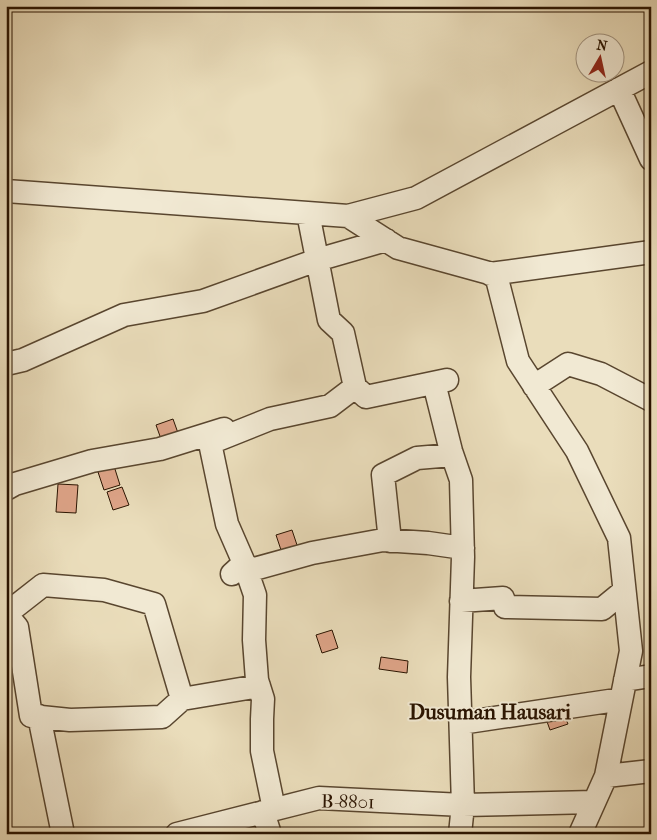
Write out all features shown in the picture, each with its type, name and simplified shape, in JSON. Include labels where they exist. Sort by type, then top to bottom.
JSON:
[{"type":"street","points":[[6,191],[348,216],[416,198],[651,72]]},
{"type":"street","points":[[619,89],[651,159]]},
{"type":"street","points":[[308,214],[329,320],[343,333],[355,387],[366,397],[440,382],[452,455],[461,480],[463,548],[459,677],[463,805],[460,834]]},
{"type":"street","points":[[348,216],[398,248],[496,276],[518,361],[577,451],[618,538],[631,651],[606,776],[580,834]]},
{"type":"street","points":[[6,364],[23,360],[124,315],[203,301],[317,260],[386,240]]},
{"type":"street","points":[[490,274],[651,252]]},
{"type":"street","points":[[534,386],[568,364],[601,374],[651,400]]},
{"type":"street","points":[[270,834],[262,751],[264,699],[257,680],[254,640],[255,595],[241,570],[227,524],[210,443],[270,419],[330,406],[355,387]]},
{"type":"street","points":[[6,489],[15,484],[92,461],[160,449],[233,426],[236,433]]},
{"type":"street","points":[[390,541],[383,475],[417,458],[452,455]]},
{"type":"street","points":[[241,570],[312,552],[383,540],[463,548]]},
{"type":"street","points":[[182,698],[154,604],[104,590],[43,585],[6,614],[17,627],[32,716],[70,720],[162,717],[182,698],[259,686]]},
{"type":"street","points":[[461,601],[503,598],[505,608],[602,609],[624,591]]},
{"type":"street","points":[[461,723],[609,700],[651,676]]},
{"type":"street","points":[[39,716],[63,834]]},
{"type":"street","points":[[606,776],[650,772]]},
{"type":"street","name":"B-8801","points":[[177,834],[319,798],[463,805],[594,802]]},
{"type":"building","points":[[173,419],[178,433],[161,439],[156,425]]},
{"type":"building","points":[[114,466],[120,485],[104,490],[98,472]]},
{"type":"building","points":[[58,484],[78,485],[76,513],[56,512]]},
{"type":"building","points":[[122,487],[129,505],[113,510],[107,492]]},
{"type":"building","points":[[292,530],[298,548],[282,553],[276,535]]},
{"type":"building","points":[[332,630],[338,648],[322,653],[316,635]]},
{"type":"building","points":[[381,657],[408,661],[407,673],[379,669]]},
{"type":"building","points":[[562,710],[568,724],[550,730],[545,716]]},
{"type":"district","name":"Dusuman Hausari","points":[[490,712]]}]
